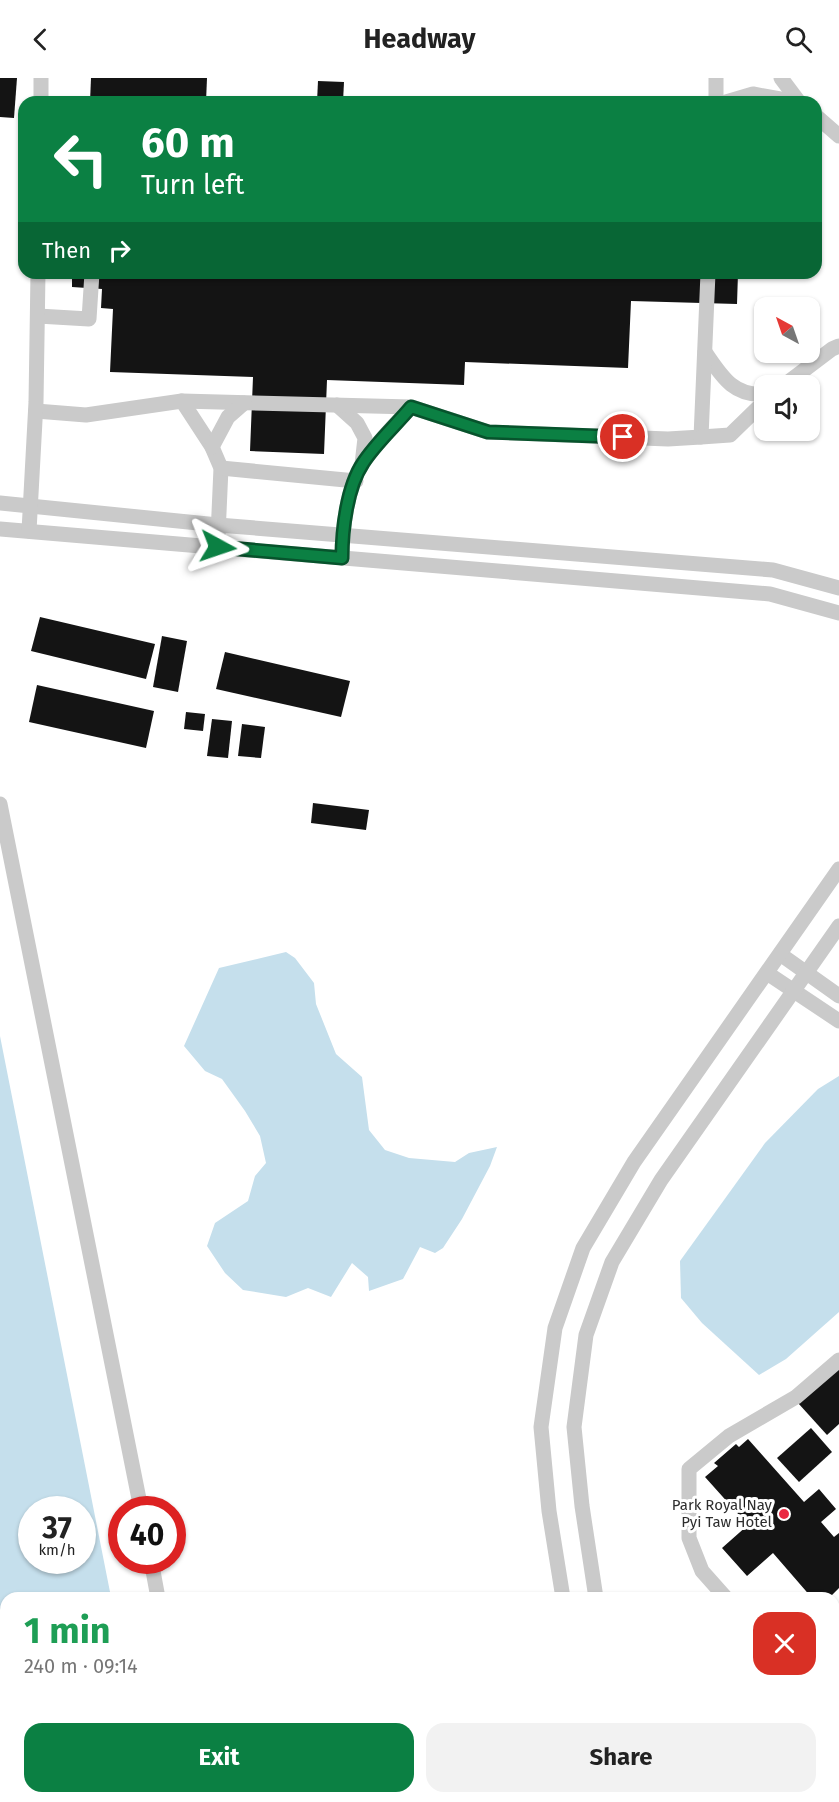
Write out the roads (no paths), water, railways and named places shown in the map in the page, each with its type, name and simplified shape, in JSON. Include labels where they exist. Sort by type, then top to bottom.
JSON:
[{"type":"street","points":[[41,78],[41,96]]},
{"type":"street","points":[[716,78],[716,96]]},
{"type":"street","points":[[781,78],[794,96]]},
{"type":"street","points":[[746,96],[753,94],[764,96]]},
{"type":"street","points":[[822,121],[839,136]]},
{"type":"street","points":[[29,531],[36,411],[38,279]]},
{"type":"street","points":[[38,316],[89,318],[92,279]]},
{"type":"street","points":[[701,437],[708,279]]},
{"type":"street","points":[[798,375],[839,346]]},
{"type":"street","points":[[705,352],[727,383],[754,395]]},
{"type":"street","points":[[36,411],[86,415],[182,401],[411,407],[488,432],[668,439],[730,435],[754,412]]},
{"type":"street","points":[[182,401],[212,447],[221,468],[218,547]]},
{"type":"street","points":[[212,447],[228,417],[244,403]]},
{"type":"street","points":[[338,405],[357,423],[365,438],[362,464],[349,498],[342,535],[342,558]]},
{"type":"street","points":[[362,464],[411,407]]},
{"type":"street","points":[[221,468],[356,481]]},
{"type":"street","points":[[0,503],[218,525],[773,570],[839,588]]},
{"type":"street","points":[[0,529],[770,594],[839,613]]},
{"type":"street","points":[[0,804],[138,1496]]},
{"type":"street","points":[[562,1592],[549,1511],[541,1427],[555,1328],[583,1248],[623,1181],[839,869]]},
{"type":"street","points":[[595,1592],[582,1506],[574,1427],[586,1335],[612,1262],[661,1180],[839,926]]},
{"type":"street","points":[[780,954],[839,996]]},
{"type":"street","points":[[767,973],[839,1021]]},
{"type":"street","points":[[721,1592],[702,1571],[688,1538],[689,1469],[729,1436],[796,1397],[839,1360]]},
{"type":"street","points":[[154,1574],[157,1592]]},
{"type":"water","points":[[286,952],[295,958],[314,983],[316,1004],[336,1054],[362,1077],[369,1130],[385,1150],[409,1158],[455,1162],[469,1153],[497,1147],[490,1166],[462,1219],[443,1248],[435,1253],[420,1247],[403,1279],[369,1291],[368,1277],[352,1263],[331,1297],[308,1288],[286,1297],[243,1290],[225,1273],[207,1246],[215,1223],[248,1201],[255,1176],[266,1163],[260,1136],[245,1111],[222,1079],[205,1071],[184,1046],[219,968]]},
{"type":"water","points":[[0,1036],[91,1496],[18,1496],[18,1574],[96,1574],[96,1521],[110,1592],[0,1592]]},
{"type":"water","points":[[839,1076],[839,1312],[786,1359],[759,1375],[702,1323],[681,1298],[680,1261],[765,1143],[818,1089]]},
{"type":"place","name":"Park Royal Nay Pyi Taw Hotel","points":[[784,1514]]}]
